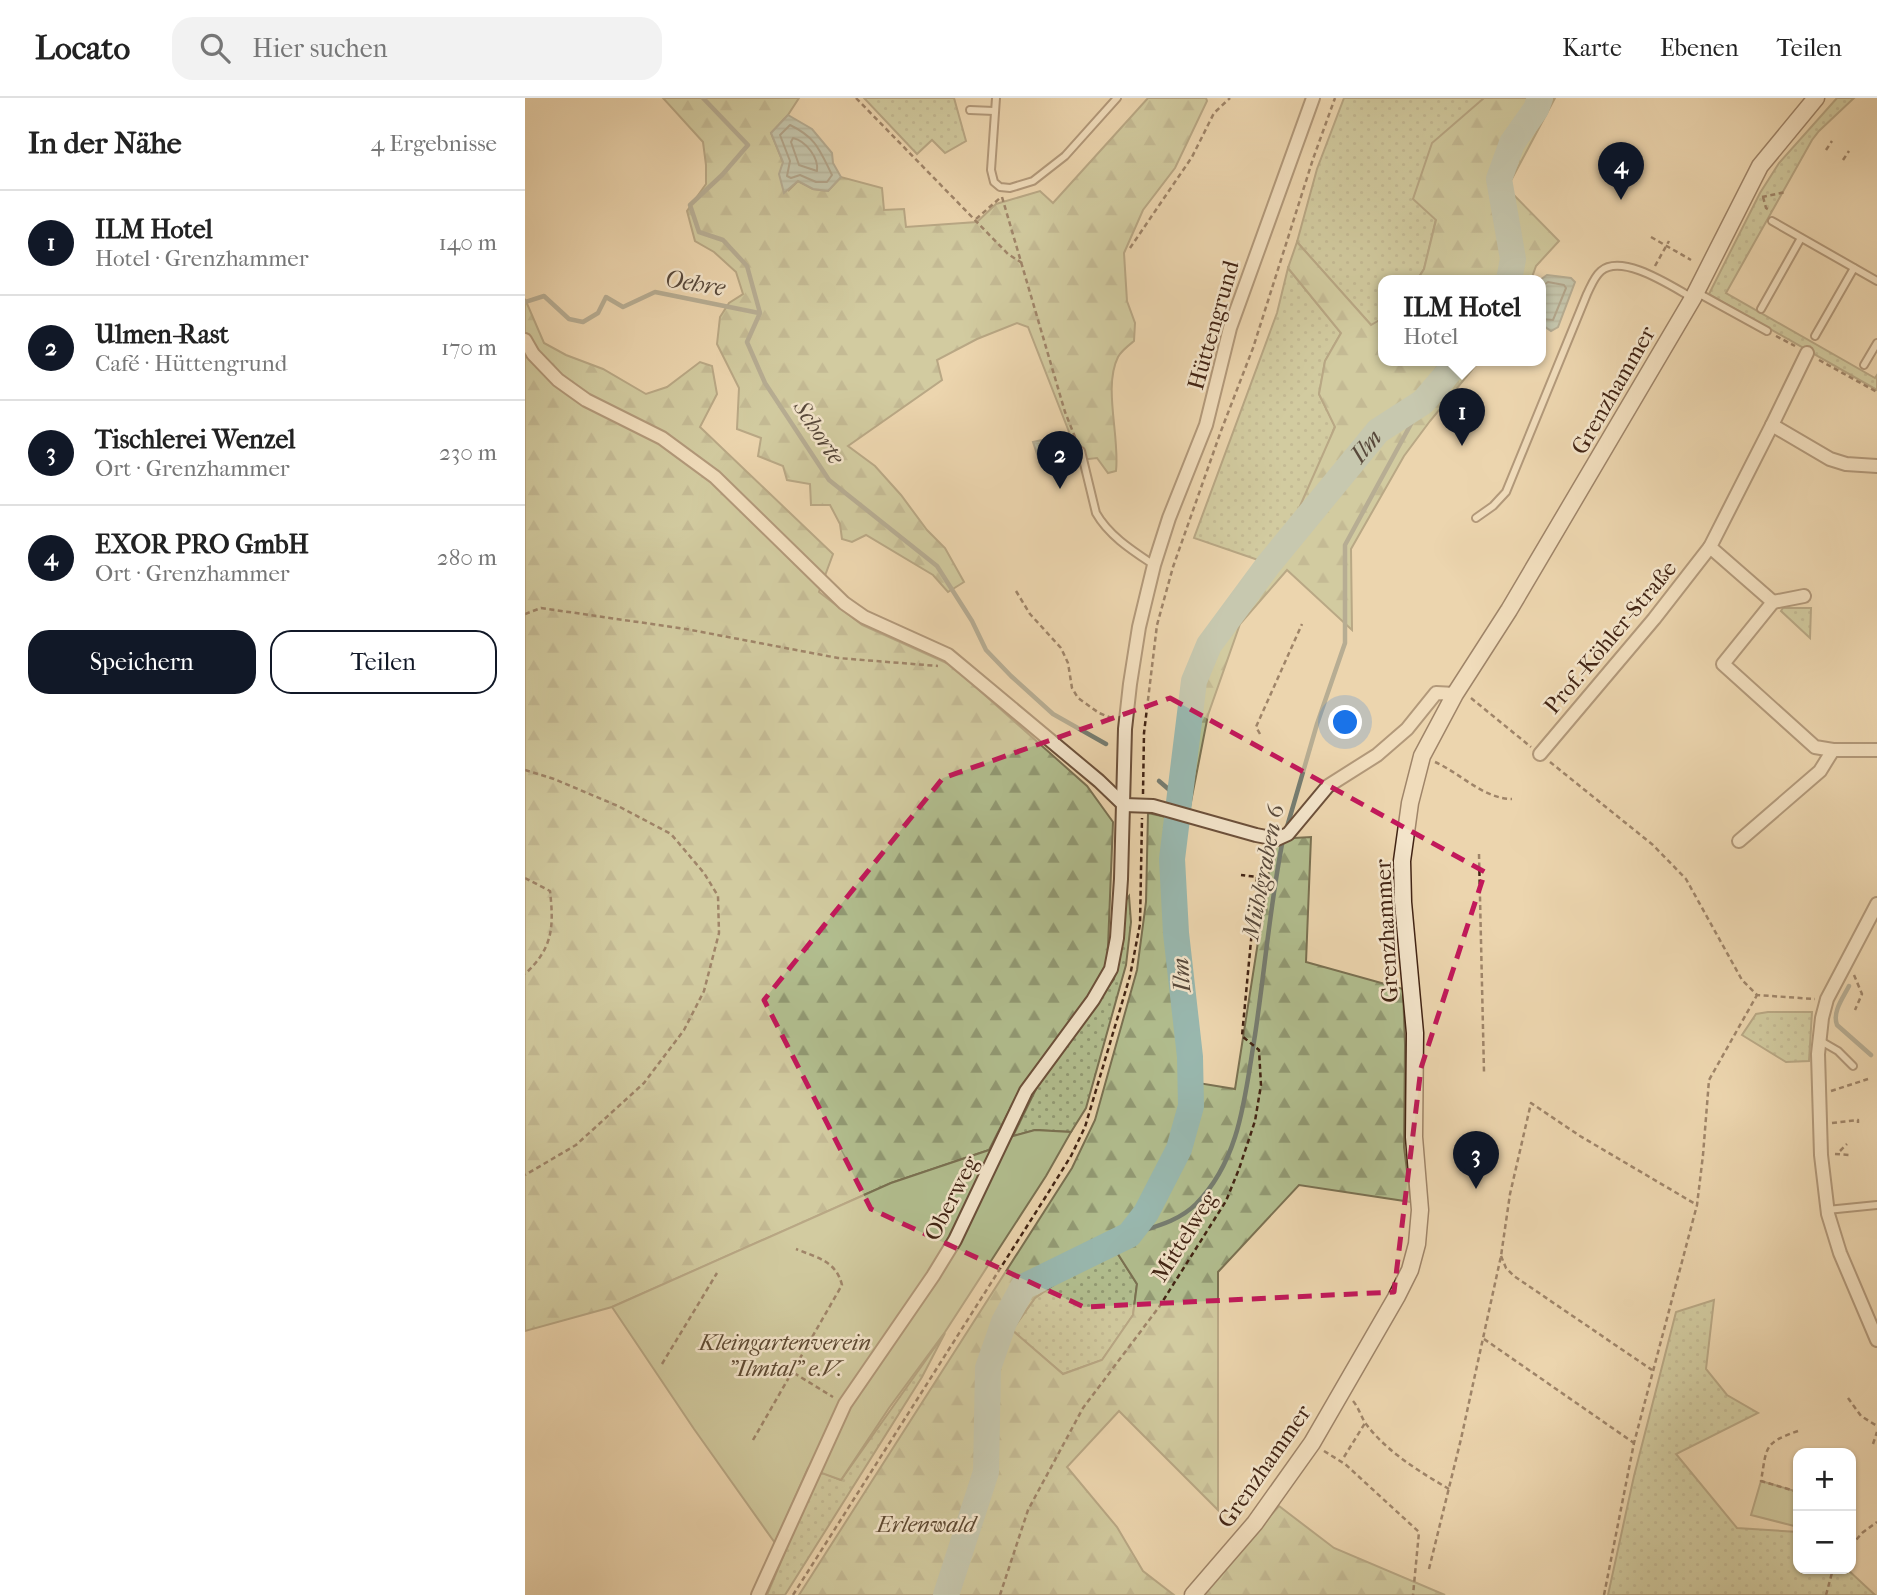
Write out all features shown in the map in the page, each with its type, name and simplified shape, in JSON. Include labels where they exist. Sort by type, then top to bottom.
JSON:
[{"type":"main road","name":"Grenzhammer","points":[[1193,1595],[1255,1523],[1312,1443],[1410,1270],[1417,1244],[1420,1210],[1414,1137],[1415,1032],[1403,902],[1402,861],[1410,803],[1422,756],[1455,694],[1522,588],[1695,295],[1761,166],[1816,98]]},
{"type":"street","name":"Hüttengrund","points":[[1124,805],[1126,723],[1139,627],[1154,565],[1169,518],[1206,425],[1230,328],[1253,259],[1313,98]]},
{"type":"street","points":[[525,340],[533,354],[558,380],[586,400],[662,438],[715,477],[843,603],[864,617],[948,655],[1124,805],[1148,806],[1283,836],[1328,786],[1392,743],[1407,729],[1436,693],[1455,694]]},
{"type":"street","name":"Prof.-Köhler-Straße","points":[[1540,754],[1654,619],[1710,547],[1807,353]]},
{"type":"street","points":[[1772,425],[1830,459],[1846,464],[1877,466]]},
{"type":"street","points":[[1710,547],[1773,602]]},
{"type":"street","points":[[1804,596],[1773,602],[1723,664],[1815,747],[1833,750],[1877,750]]},
{"type":"street","points":[[1738,841],[1820,771],[1833,750]]},
{"type":"street","name":"Oberweg","points":[[758,1595],[845,1404],[955,1240],[1026,1091],[1093,1000],[1111,969],[1117,938],[1124,805]]},
{"type":"street","points":[[1877,905],[1827,999],[1819,1040],[1819,1134],[1827,1210],[1840,1252],[1877,1340]]},
{"type":"lane","points":[[996,98],[991,170],[994,182],[1000,187],[1010,188],[1033,181],[1065,156],[1117,98]]},
{"type":"lane","points":[[970,110],[994,111]]},
{"type":"lane","points":[[1772,221],[1877,281]]},
{"type":"lane","points":[[1761,309],[1801,238]]},
{"type":"lane","points":[[1476,518],[1506,492],[1595,278],[1608,266],[1621,265],[1649,275],[1767,331]]},
{"type":"lane","points":[[1815,336],[1854,268]]},
{"type":"lane","points":[[1864,365],[1877,343]]},
{"type":"lane","points":[[1081,451],[1100,520],[1126,547],[1154,565]]},
{"type":"lane","points":[[1819,1040],[1838,1051],[1853,1066]]},
{"type":"lane","points":[[1827,1210],[1877,1206]]},
{"type":"path","points":[[856,98],[1007,254],[1021,263]]},
{"type":"path","points":[[1130,248],[1192,158],[1214,113],[1230,98]]},
{"type":"path","points":[[793,1595],[1071,1156],[1085,1128],[1130,976],[1140,924],[1148,806],[1144,733],[1157,625],[1173,567],[1221,431],[1254,348],[1313,159],[1335,98]]},
{"type":"path","points":[[1826,150],[1832,141]]},
{"type":"path","points":[[1843,160],[1849,151]]},
{"type":"path","points":[[1753,199],[1786,192]]},
{"type":"path","points":[[975,220],[1002,196],[1065,412],[1081,451]]},
{"type":"path","points":[[1763,197],[1766,208],[1772,212],[1772,221]]},
{"type":"path","points":[[1651,237],[1691,260]]},
{"type":"path","points":[[1649,275],[1669,241]]},
{"type":"path","points":[[1767,331],[1877,392]]},
{"type":"path","points":[[1016,591],[1030,614],[1061,648],[1068,663],[1072,688],[1078,698],[1099,713],[1126,723]]},
{"type":"path","points":[[525,614],[541,608],[686,629],[838,658],[940,666]]},
{"type":"path","points":[[1260,734],[1256,727],[1302,624]]},
{"type":"path","points":[[1455,694],[1468,696],[1653,845],[1686,878],[1742,980],[1756,995],[1827,999]]},
{"type":"path","points":[[1422,756],[1452,769],[1497,799],[1512,799]]},
{"type":"path","points":[[525,770],[618,806],[671,834],[704,873],[718,896],[719,933],[704,991],[684,1030],[644,1083],[576,1145],[525,1175]]},
{"type":"path","points":[[1479,854],[1484,1072]]},
{"type":"path","name":"Mittelweg","points":[[1000,1595],[1028,1510],[1083,1408],[1159,1307],[1226,1201],[1240,1169],[1255,1121],[1261,1085],[1259,1050],[1243,1036],[1257,877],[1241,875]]},
{"type":"path","points":[[525,878],[550,891],[554,923],[541,959],[525,974]]},
{"type":"path","points":[[1847,959],[1862,994],[1855,1010]]},
{"type":"path","points":[[1604,1595],[1634,1443],[1697,1205],[1709,1080],[1756,995]]},
{"type":"path","points":[[1831,1091],[1868,1079]]},
{"type":"path","points":[[1429,1569],[1501,1256],[1510,1194],[1531,1103],[1580,1136],[1697,1205]]},
{"type":"path","points":[[1832,1123],[1858,1120],[1858,1123]]},
{"type":"path","points":[[1839,1153],[1847,1144]]},
{"type":"path","points":[[753,1440],[842,1286],[839,1271],[824,1260],[796,1250]]},
{"type":"path","points":[[1501,1256],[1506,1268],[1514,1276],[1652,1370]]},
{"type":"path","points":[[662,1364],[717,1273]]},
{"type":"path","points":[[1483,1338],[1634,1443]]},
{"type":"path","points":[[793,1372],[845,1404]]},
{"type":"path","points":[[1343,1390],[1359,1408],[1365,1423],[1409,1463],[1449,1489]]},
{"type":"path","points":[[1848,1398],[1861,1416],[1877,1426]]},
{"type":"path","points":[[1344,1457],[1365,1423]]},
{"type":"path","points":[[1793,1491],[1761,1481],[1766,1450],[1776,1438],[1798,1431]]},
{"type":"path","points":[[1873,1444],[1877,1432]]},
{"type":"path","points":[[1312,1443],[1345,1464],[1419,1532],[1413,1595]]},
{"type":"path","points":[[1856,1540],[1877,1522]]},
{"type":"path","points":[[1826,1595],[1832,1574]]},
{"type":"highlighted area","points":[[1170,698],[1485,872],[1421,1068],[1394,1292],[1084,1307],[871,1209],[764,1000],[943,778]]},
{"type":"green space","points":[[663,98],[799,98],[771,133],[783,162],[789,190],[798,181],[813,189],[828,191],[841,177],[882,188],[884,210],[904,209],[906,227],[977,222],[996,204],[1040,191],[1053,203],[1148,98],[1206,98],[1207,101],[1175,168],[1143,210],[1124,253],[1127,301],[1135,323],[1134,341],[1118,357],[1112,383],[1116,471],[1108,473],[1097,458],[1080,460],[1028,327],[1017,323],[977,339],[937,360],[942,380],[848,446],[875,466],[901,495],[927,530],[945,548],[964,582],[948,592],[933,575],[866,535],[852,542],[842,539],[840,524],[830,505],[811,505],[810,484],[787,480],[783,466],[758,456],[761,438],[737,429],[739,388],[717,344],[720,317],[729,303],[743,294],[736,272],[714,252],[695,241],[687,211],[706,184],[703,142]]},
{"type":"green space","points":[[864,98],[954,98],[966,141],[945,153],[932,140],[917,154]]},
{"type":"green space","points":[[1344,98],[1484,98],[1436,219],[1424,269],[1420,275],[1378,275],[1378,322],[1372,326],[1297,242],[1317,169]]},
{"type":"green space","points":[[1484,98],[1555,98],[1507,188],[1559,241],[1536,266],[1533,275],[1420,275],[1436,220],[1413,199],[1432,143]]},
{"type":"green space","points":[[1837,98],[1854,98],[1812,140],[1726,293],[1875,378],[1877,375],[1877,390],[1709,294],[1760,193],[1779,163]]},
{"type":"green space","points":[[1297,242],[1371,325],[1378,321],[1378,366],[1475,366],[1404,456],[1351,549],[1352,630],[1287,570],[1240,624],[1208,715],[1189,812],[1168,801],[1192,673],[1200,650],[1235,599],[1301,514],[1300,506],[1335,427],[1319,394],[1325,361],[1341,333],[1288,268]]},
{"type":"green space","points":[[1288,268],[1341,333],[1325,361],[1319,394],[1335,426],[1301,514],[1264,562],[1194,538],[1277,313]]},
{"type":"green space","points":[[525,299],[544,343],[566,355],[603,369],[646,394],[667,387],[700,362],[712,366],[717,394],[700,427],[833,554],[819,592],[862,625],[951,665],[1087,786],[1113,822],[1107,971],[1021,1087],[989,1150],[891,1183],[612,1307],[525,1331]]},
{"type":"green space","points":[[1783,608],[1811,608],[1810,638],[1781,611]]},
{"type":"green space","name":"Erlenwald","points":[[1148,813],[1184,821],[1166,859],[1182,932],[1198,1083],[1235,1089],[1273,846],[1294,838],[1311,837],[1306,962],[1403,989],[1404,1147],[1411,1202],[1299,1185],[1218,1272],[1218,1510],[1119,1411],[1067,1467],[1117,1527],[1143,1571],[1174,1595],[799,1595],[1072,1168],[1095,1120],[1137,970],[1146,902]],"holes":[[[1116,1251],[1137,1284],[1133,1315],[1102,1360],[1063,1374],[1012,1330],[1035,1298],[1079,1267]]]},
{"type":"green space","points":[[1129,896],[1131,922],[1126,965],[1086,1108],[1071,1132],[1035,1130],[1013,1136],[1038,1085],[1114,979],[1124,903]]},
{"type":"green space","points":[[1812,1012],[1809,1061],[1786,1062],[1742,1035],[1756,1014]]},
{"type":"green space","name":"Kleingartenverein \"Ilmtal\" e.V.","points":[[1035,1130],[1071,1132],[1046,1176],[945,1332],[889,1408],[841,1480],[808,1468],[775,1543],[612,1307],[891,1183],[989,1150],[1013,1136]]},
{"type":"green space","points":[[1116,1251],[1137,1284],[1133,1315],[1102,1360],[1063,1374],[1012,1330],[1035,1298],[1079,1267]]},
{"type":"green space","points":[[1714,1300],[1706,1369],[1727,1395],[1758,1413],[1676,1454],[1737,1528],[1793,1532],[1793,1574],[1852,1574],[1875,1595],[1608,1595],[1634,1476],[1676,1312]]},
{"type":"green space","points":[[945,1333],[922,1377],[785,1595],[767,1595],[819,1471],[841,1480]]},
{"type":"green space","points":[[1761,1481],[1793,1491],[1793,1526],[1751,1515]]},
{"type":"green space","points":[[1279,1506],[1334,1548],[1445,1595],[1201,1595]]},
{"type":"water","points":[[788,115],[812,129],[832,153],[833,163],[841,177],[828,191],[813,189],[798,181],[784,193],[779,174],[783,162],[771,133]]},
{"type":"water","points":[[1546,276],[1571,278],[1575,282],[1558,327],[1551,331],[1546,328]]},
{"type":"water","points":[[1046,439],[1050,441],[1052,454],[1040,463],[1033,442]]},
{"type":"waterway","name":"Schorte","points":[[703,98],[748,145],[722,175],[690,205],[699,232],[723,240],[747,266],[760,313],[747,342],[765,383],[829,480],[937,566],[972,621],[986,650],[1053,714],[1106,744]]},
{"type":"waterway","name":"Ilm","points":[[1510,275],[1513,259],[1499,179],[1512,143],[1536,109],[1540,98]]},
{"type":"waterway","name":"Oehre","points":[[525,302],[544,296],[569,319],[583,322],[598,313],[606,297],[623,307],[655,292],[759,313]]},
{"type":"waterway","name":"Ilm","points":[[946,1595],[986,1472],[988,1368],[1004,1322],[1023,1287],[1129,1235],[1146,1213],[1179,1149],[1191,1106],[1190,1057],[1176,933],[1172,859],[1194,681],[1209,645],[1268,565],[1378,431],[1423,402],[1454,366]]},
{"type":"waterway","name":"Mühlgraben 6","points":[[1287,827],[1317,724],[1345,643],[1345,545],[1423,402]]},
{"type":"waterway","name":"Schorte","points":[[1159,781],[1180,799]]},
{"type":"waterway","name":"Mühlgraben 6","points":[[1129,1235],[1165,1223],[1196,1204],[1223,1167],[1232,1146],[1248,1080],[1283,839]]},
{"type":"waterway","points":[[1849,986],[1837,1010],[1837,1025],[1871,1055]]},
{"type":"place","name":"EXOR PRO GmbH","points":[[1621,200]]},
{"type":"place","name":"ILM Hotel","points":[[1462,446]]},
{"type":"place","name":"Ulmen-Rast","points":[[1060,489]]},
{"type":"place","name":"Tischlerei Wenzel","points":[[1476,1189]]}]
